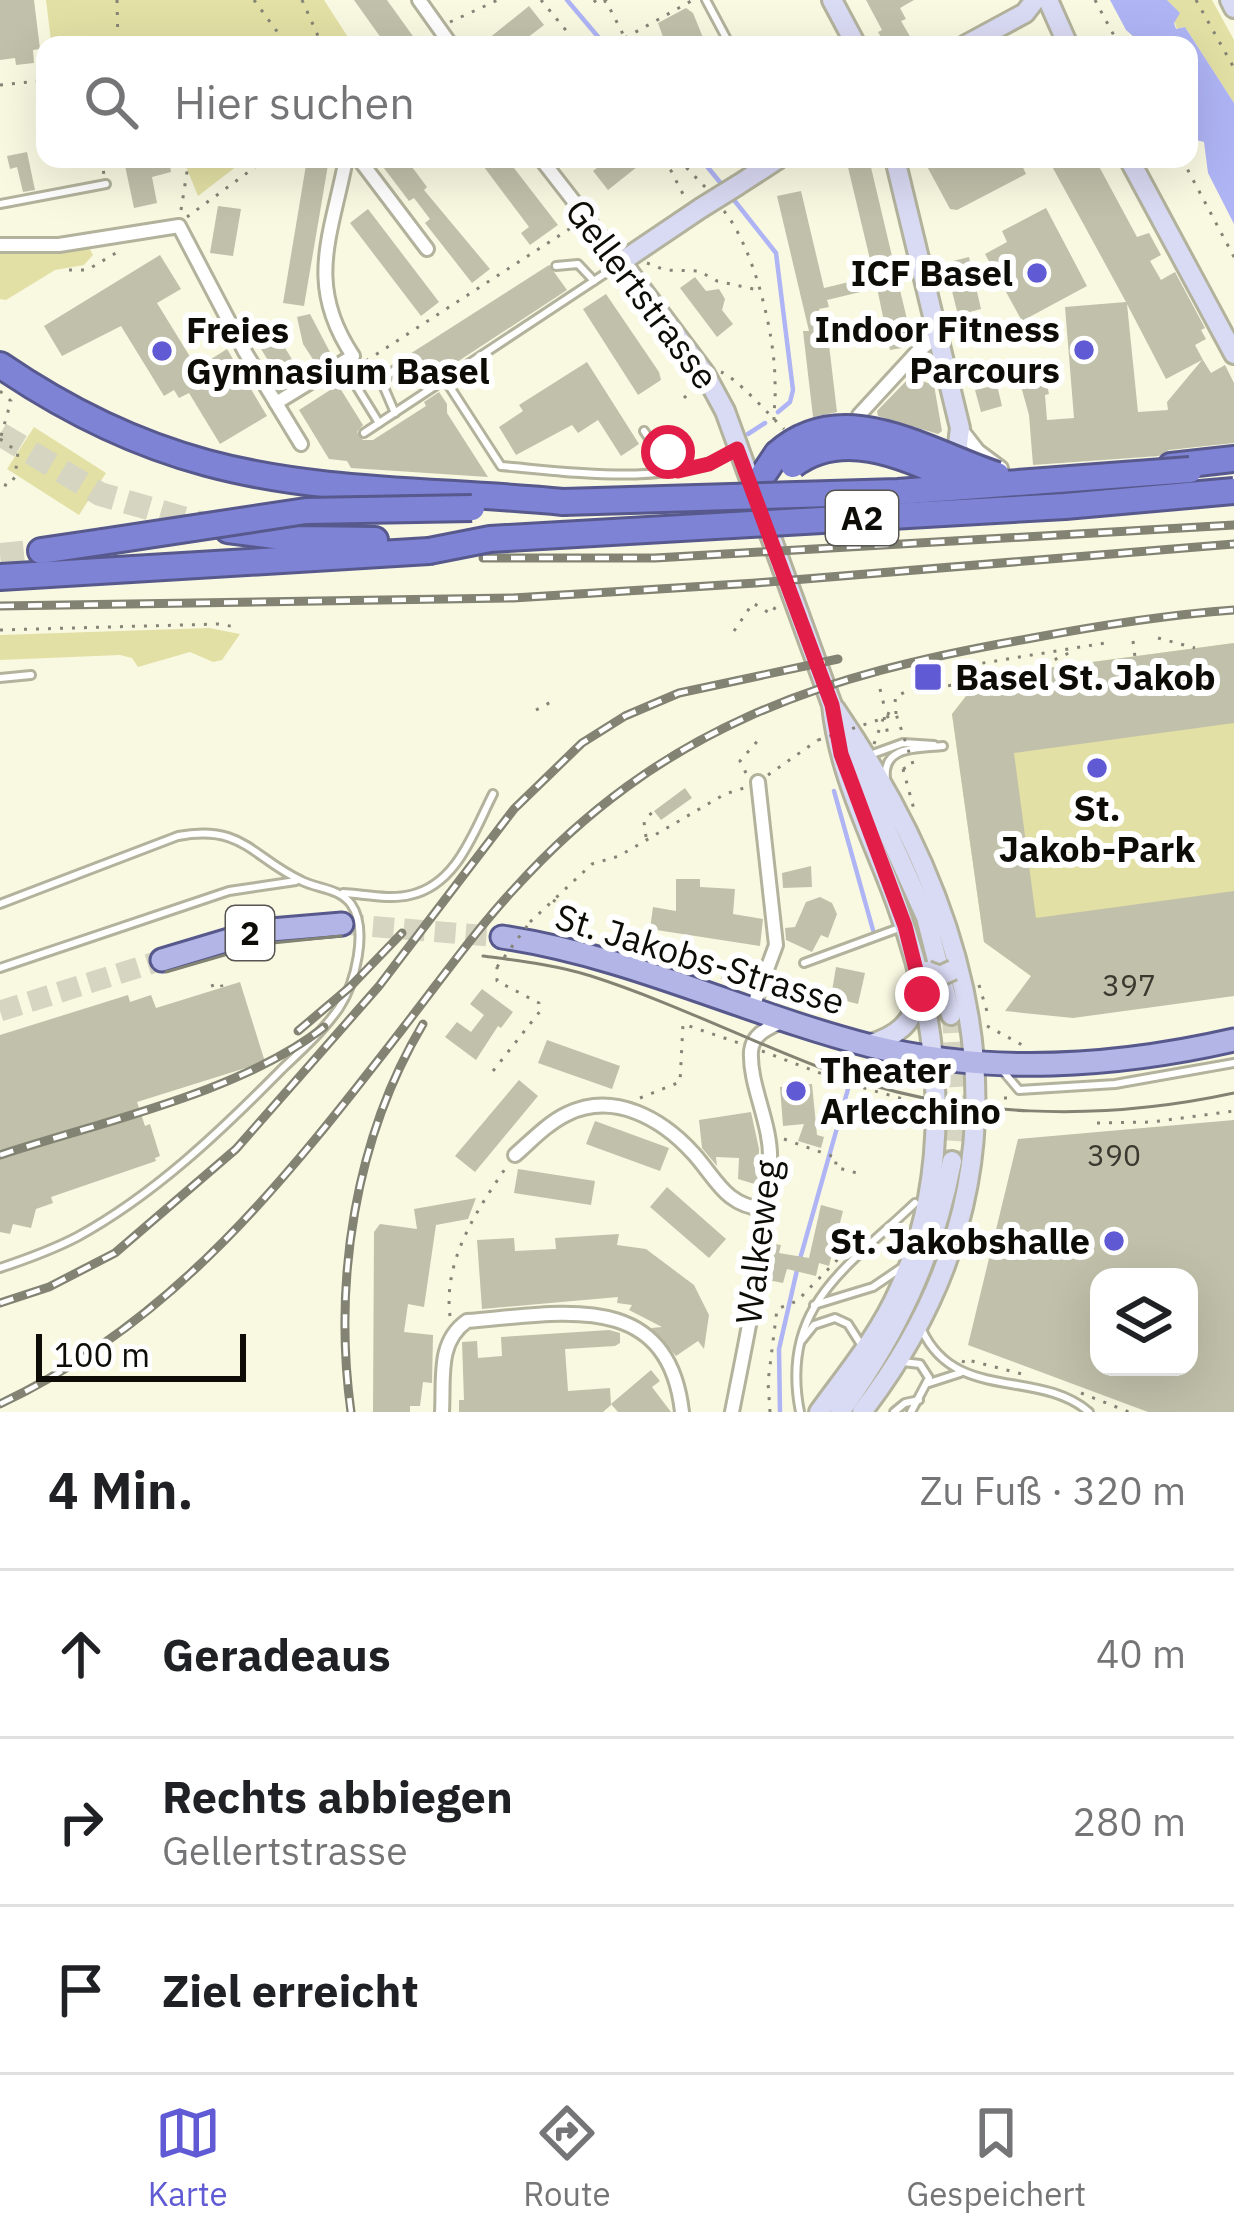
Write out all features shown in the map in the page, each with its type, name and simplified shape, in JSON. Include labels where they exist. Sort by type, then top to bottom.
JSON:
[{"type":"highway","name":"A2","points":[[0,365],[54,400],[126,435],[207,463],[281,478],[563,502],[898,492],[1234,459]]},
{"type":"highway","points":[[764,451],[842,427],[888,434],[1014,477],[1071,476],[1234,459]]},
{"type":"highway","points":[[764,451],[863,447],[887,452],[997,498],[1045,508],[1234,495]]},
{"type":"highway","points":[[764,451],[781,484],[766,506]]},
{"type":"highway","name":"A2","points":[[430,544],[1234,495]]},
{"type":"highway","points":[[41,551],[306,511],[563,502]]},
{"type":"highway","points":[[228,530],[316,540],[430,544]]},
{"type":"highway","points":[[0,577],[430,544]]},
{"type":"main road","points":[[832,0],[851,36]]},
{"type":"main road","points":[[1048,0],[1064,36]]},
{"type":"main road","points":[[981,36],[1030,7],[1063,36]]},
{"type":"main road","points":[[621,262],[764,168]]},
{"type":"main road","points":[[897,168],[960,428],[954,461],[943,476],[926,486],[794,493],[766,506],[770,532],[832,705],[926,917],[951,1015]]},
{"type":"main road","points":[[1135,168],[1234,354]]},
{"type":"main road","name":"Gellertstrasse","points":[[621,262],[764,451],[766,506]]},
{"type":"main road","points":[[832,705],[888,788],[944,911],[955,967],[987,1061],[968,1182],[948,1257],[919,1324],[862,1412]]},
{"type":"main road","points":[[828,1408],[886,1316],[912,1258],[934,1152],[933,1057],[921,966],[854,795],[832,705]]},
{"type":"main road","name":"2","points":[[162,960],[259,931],[342,924]]},
{"type":"main road","name":"St. Jakobs-Strasse","points":[[502,937],[593,954],[868,1045],[933,1057],[1128,1060],[1234,1040]]},
{"type":"main road","points":[[921,966],[940,976],[955,967]]},
{"type":"main road","points":[[868,1045],[903,1029],[922,994]]},
{"type":"main road","points":[[828,1408],[887,1345],[934,1239],[952,1161]]},
{"type":"street","points":[[419,0],[444,36]]},
{"type":"street","points":[[276,403],[348,359],[323,278],[344,168]]},
{"type":"street","points":[[366,168],[427,249]]},
{"type":"street","name":"Gellertstrasse","points":[[548,168],[621,262]]},
{"type":"street","points":[[0,245],[58,244],[179,226],[244,352],[302,444]]},
{"type":"street","points":[[860,415],[937,336]]},
{"type":"street","points":[[960,428],[991,462],[1022,474],[1234,459]]},
{"type":"street","name":"St. Jakobs-Strasse","points":[[753,1007],[774,956],[758,782]]},
{"type":"street","points":[[752,1047],[758,1035],[786,1019]]},
{"type":"street","name":"Walkeweg","points":[[732,1412],[753,1306],[769,1135],[752,1047]]},
{"type":"street","points":[[515,1155],[568,1114],[598,1106],[631,1109],[661,1123],[696,1156],[718,1189],[740,1204],[764,1209]]},
{"type":"street","points":[[442,1412],[446,1342],[467,1321],[600,1313],[637,1328],[663,1351],[679,1382],[682,1412]]},
{"type":"lane","points":[[706,0],[725,36]]},
{"type":"lane","points":[[0,204],[106,184]]},
{"type":"lane","points":[[364,433],[621,262]]},
{"type":"lane","points":[[556,266],[578,264],[594,281]]},
{"type":"lane","points":[[348,359],[380,423]]},
{"type":"lane","points":[[395,413],[383,385],[400,367]]},
{"type":"lane","points":[[446,381],[501,466],[678,471],[764,451]]},
{"type":"lane","points":[[644,431],[657,450],[668,452],[678,471]]},
{"type":"lane","points":[[0,678],[32,675]]},
{"type":"lane","points":[[867,756],[903,743],[943,746],[891,756],[884,767],[888,788]]},
{"type":"lane","points":[[0,904],[178,836],[208,830],[240,840],[299,880],[339,893],[409,896],[458,863],[493,794]]},
{"type":"lane","points":[[0,968],[229,891],[299,880]]},
{"type":"lane","points":[[0,1268],[78,1236],[122,1208],[186,1160],[321,1030],[350,988],[359,931],[350,901],[339,893]]},
{"type":"lane","points":[[804,963],[905,926]]},
{"type":"lane","points":[[987,1061],[1019,1090],[1115,1084],[1234,1063]]},
{"type":"lane","points":[[800,1412],[795,1379],[800,1343],[813,1305],[915,1203]]},
{"type":"lane","points":[[813,1305],[873,1287],[912,1258]]},
{"type":"lane","points":[[800,1343],[814,1325],[835,1318],[854,1330],[864,1352]]},
{"type":"lane","points":[[919,1324],[936,1355],[960,1372],[1061,1397],[1089,1412]]},
{"type":"lane","points":[[897,1363],[920,1364],[928,1373],[929,1383],[911,1412]]},
{"type":"lane","points":[[929,1383],[960,1372]]},
{"type":"lane","points":[[894,1412],[905,1402],[919,1400]]},
{"type":"path","points":[[117,0],[118,36]]},
{"type":"path","points":[[254,0],[280,36]]},
{"type":"path","points":[[302,0],[318,36]]},
{"type":"path","points":[[446,36],[498,0]]},
{"type":"path","points":[[541,0],[571,36]]},
{"type":"path","points":[[594,0],[597,4],[606,1],[624,36]]},
{"type":"path","points":[[629,36],[693,0]]},
{"type":"path","points":[[1095,0],[1114,36]]},
{"type":"path","points":[[1196,0],[1234,68]]},
{"type":"path","points":[[0,85],[36,81]]},
{"type":"path","points":[[179,226],[188,168]]},
{"type":"path","points":[[179,226],[254,168]]},
{"type":"path","points":[[671,168],[697,211]]},
{"type":"path","points":[[686,168],[739,229],[755,268],[776,382],[775,420],[764,451]]},
{"type":"path","points":[[1187,168],[1234,257]]},
{"type":"path","points":[[348,359],[359,366],[586,218]]},
{"type":"path","points":[[69,270],[87,270],[127,246],[127,233]]},
{"type":"path","points":[[643,261],[665,270],[699,271],[760,291]]},
{"type":"path","points":[[732,376],[775,420]]},
{"type":"path","points":[[684,398],[699,386]]},
{"type":"path","points":[[0,391],[11,401],[0,439],[18,452],[8,486],[0,483]]},
{"type":"path","points":[[734,631],[753,603],[771,614],[779,602]]},
{"type":"path","points":[[0,630],[236,627]]},
{"type":"path","points":[[867,756],[895,697],[909,690],[954,686],[955,672],[971,665],[1105,644],[1105,638]]},
{"type":"path","points":[[1158,638],[1195,648]]},
{"type":"path","points":[[1132,641],[1135,657]]},
{"type":"path","points":[[1033,670],[1073,650]]},
{"type":"path","points":[[880,689],[913,764]]},
{"type":"path","points":[[536,710],[551,702]]},
{"type":"path","points":[[758,782],[818,740],[888,715]]},
{"type":"path","points":[[493,1071],[541,1010],[539,1003],[497,981],[497,967],[530,922],[592,864],[620,856],[725,794],[752,785],[740,761],[761,737]]},
{"type":"path","points":[[647,838],[644,822],[653,811]]},
{"type":"path","points":[[552,899],[576,914],[571,935]]},
{"type":"path","points":[[614,946],[637,935]]},
{"type":"path","points":[[211,986],[221,983],[223,987]]},
{"type":"path","points":[[631,1109],[640,1098],[680,1082],[683,1024],[846,1083],[908,1100]]},
{"type":"path","points":[[1097,1123],[1152,1122],[1234,1111]]},
{"type":"path","points":[[784,1138],[838,1158],[835,1167],[864,1175]]},
{"type":"path","points":[[452,1332],[448,1297],[462,1238],[515,1155]]},
{"type":"path","points":[[770,1412],[777,1309],[797,1300],[841,1256]]},
{"type":"shaded area","points":[[46,0],[324,0],[347,36],[50,36]]},
{"type":"shaded area","points":[[1167,0],[1212,0],[1234,40],[1234,103],[1198,47],[1198,36],[1191,36],[1185,27],[1177,29]]},
{"type":"shaded area","points":[[187,168],[234,168],[198,196]]},
{"type":"shaded area","points":[[89,248],[93,255],[84,265],[55,270],[6,300],[0,299],[0,253]]},
{"type":"shaded area","points":[[34,427],[106,473],[79,515],[7,469]]},
{"type":"shaded area","points":[[209,628],[240,634],[222,660],[213,662],[190,652],[138,667],[132,658],[120,655],[0,660],[0,635]]},
{"type":"shaded area","name":"St. Jakob-Park","points":[[1234,643],[1234,949],[1031,976],[984,942],[952,714],[981,677]]},
{"type":"water","points":[[1110,0],[1167,0],[1180,13],[1176,29],[1185,27],[1191,36],[1133,36]]},
{"type":"water","points":[[1198,47],[1234,103],[1234,224],[1208,173],[1204,142],[1198,140]]},
{"type":"building","points":[[0,0],[34,0],[38,36],[34,63],[0,60]]},
{"type":"building","points":[[354,0],[387,0],[413,36],[380,36]]},
{"type":"building","points":[[866,0],[914,0],[900,8],[910,36],[880,36],[882,30]]},
{"type":"building","points":[[529,6],[544,25],[530,36],[492,36]]},
{"type":"building","points":[[686,8],[702,36],[663,36],[658,23]]},
{"type":"building","points":[[27,152],[35,190],[23,192],[17,167],[10,169],[7,156]]},
{"type":"building","points":[[125,168],[170,168],[171,172],[152,177],[157,203],[134,208]]},
{"type":"building","points":[[306,168],[327,168],[304,306],[283,303]]},
{"type":"building","points":[[384,168],[413,168],[427,187],[424,190],[490,269],[472,283],[425,223],[430,219],[414,198],[409,201]]},
{"type":"building","points":[[485,168],[514,168],[558,225],[530,245],[521,233],[529,227]]},
{"type":"building","points":[[597,168],[636,168],[608,190],[593,171]]},
{"type":"building","points":[[848,168],[871,168],[910,332],[899,335],[902,348],[890,350],[877,288],[827,300],[829,307],[819,309],[822,329],[827,328],[837,412],[813,417],[803,331],[809,331],[777,196],[801,191],[824,288],[874,276]]},
{"type":"building","points":[[928,168],[1023,168],[1026,174],[957,210],[950,209]]},
{"type":"building","points":[[1053,168],[1100,168],[1137,237],[1149,233],[1161,255],[1150,261],[1161,280],[1175,272],[1205,328],[1201,330],[1206,339],[1195,345],[1211,373],[1225,365],[1234,383],[1234,443],[1169,450],[1159,456],[1033,465],[1029,415],[1019,379],[1044,372],[1049,394],[1045,395],[1047,420],[1074,418],[1065,307],[1126,302]],"holes":[[[1127,304],[1166,379],[1202,360],[1167,402],[1168,410],[1138,412]]]},
{"type":"building","points":[[218,206],[241,209],[233,256],[210,253]]},
{"type":"building","points":[[1046,208],[1087,286],[1022,321],[985,254],[1007,242],[1002,231]]},
{"type":"building","points":[[368,209],[439,302],[421,316],[350,223]]},
{"type":"building","name":"Freies Gymnasium Basel","points":[[160,255],[181,289],[157,303],[197,368],[227,349],[267,416],[220,444],[189,393],[179,398],[174,390],[164,396],[121,326],[62,356],[44,326]]},
{"type":"building","points":[[969,257],[981,309],[958,315],[945,263]]},
{"type":"building","points":[[549,265],[567,290],[416,389],[402,359]]},
{"type":"building","points":[[695,277],[706,291],[719,289],[725,299],[722,310],[733,324],[717,337],[680,288]]},
{"type":"building","points":[[606,294],[659,372],[661,380],[638,395],[583,309]]},
{"type":"building","points":[[310,314],[332,356],[316,364],[303,344],[297,317]]},
{"type":"building","points":[[270,323],[293,361],[275,372],[252,334]]},
{"type":"building","points":[[587,362],[639,444],[621,456],[598,420],[578,433],[572,425],[516,455],[499,427],[523,411],[519,405]]},
{"type":"building","points":[[910,377],[934,385],[942,431],[938,434],[878,416],[877,411]]},
{"type":"building","points":[[338,385],[363,425],[357,432],[363,440],[373,440],[426,406],[424,402],[439,392],[488,477],[351,468],[347,461],[329,459],[299,410]]},
{"type":"building","points":[[997,385],[1002,406],[981,412],[975,390]]},
{"type":"building","points":[[1234,643],[1234,723],[1014,753],[1036,918],[1234,891],[1234,996],[1073,1018],[1005,1011],[1031,976],[984,942],[952,714],[981,677]]},
{"type":"building","points":[[685,788],[692,798],[661,820],[654,811]]},
{"type":"building","points":[[811,866],[812,887],[783,888],[782,873]]},
{"type":"building","points":[[676,879],[700,879],[700,887],[735,889],[733,914],[763,919],[760,946],[650,929],[653,907],[676,911]]},
{"type":"building","points":[[820,897],[832,903],[837,914],[828,938],[821,935],[812,952],[786,940],[785,928],[795,927],[806,902]]},
{"type":"building","points":[[836,967],[865,973],[858,1004],[831,997]]},
{"type":"building","points":[[240,982],[265,1062],[137,1102],[145,1126],[150,1124],[160,1156],[156,1161],[51,1197],[53,1203],[36,1209],[31,1228],[13,1224],[10,1234],[0,1232],[0,1035],[128,995],[130,1002],[151,995],[156,1008]]},
{"type":"building","points":[[482,989],[513,1012],[476,1060],[445,1037],[457,1022],[471,1032],[484,1015],[470,1004]]},
{"type":"building","points":[[547,1040],[620,1066],[612,1089],[538,1063]]},
{"type":"building","points":[[519,1080],[538,1096],[475,1172],[455,1156]]},
{"type":"building","points":[[812,1084],[817,1135],[824,1137],[821,1148],[798,1141],[804,1124],[783,1126],[780,1087]]},
{"type":"building","points":[[751,1112],[759,1149],[758,1185],[738,1179],[739,1158],[716,1157],[717,1166],[702,1148],[699,1120]]},
{"type":"building","name":"St. Jakobshalle","points":[[1234,1120],[1234,1412],[1148,1412],[968,1345],[1018,1139]]},
{"type":"building","points":[[595,1121],[669,1148],[660,1171],[586,1144]]},
{"type":"building","points":[[518,1169],[595,1181],[591,1205],[514,1193]]},
{"type":"building","points":[[667,1187],[726,1239],[709,1258],[650,1207]]},
{"type":"building","points":[[476,1198],[468,1219],[436,1225],[424,1307],[408,1304],[404,1332],[433,1335],[432,1383],[423,1382],[420,1406],[410,1406],[410,1412],[373,1412],[374,1232],[380,1224],[417,1229],[414,1209]]},
{"type":"building","points":[[821,1205],[843,1211],[829,1266],[819,1263],[816,1276],[787,1269],[783,1283],[768,1280],[773,1244],[781,1245],[779,1253],[809,1258]]},
{"type":"building","points":[[619,1234],[617,1245],[646,1249],[694,1285],[709,1315],[704,1349],[698,1341],[676,1356],[651,1328],[662,1327],[629,1310],[632,1305],[617,1303],[618,1297],[482,1309],[477,1240],[514,1238],[515,1251],[556,1249],[555,1238]]},
{"type":"building","points":[[620,1333],[615,1346],[565,1349],[568,1391],[610,1388],[611,1405],[603,1412],[459,1412],[459,1400],[464,1400],[462,1342],[477,1341],[478,1358],[502,1356],[501,1337]]},
{"type":"building","points":[[651,1370],[660,1381],[652,1387],[671,1412],[618,1412],[611,1404]]},
{"type":"waterway","points":[[567,0],[597,36]]},
{"type":"waterway","points":[[708,168],[723,186]]},
{"type":"waterway","points":[[730,195],[776,253],[793,390],[790,402],[778,412]]},
{"type":"waterway","points":[[748,434],[765,423]]},
{"type":"waterway","points":[[834,791],[873,930]]},
{"type":"waterway","points":[[800,1259],[848,1089]]},
{"type":"waterway","points":[[780,1412],[779,1349],[797,1270]]},
{"type":"tunnel","points":[[0,434],[100,494],[210,526]]},
{"type":"tunnel","points":[[0,555],[41,551]]},
{"type":"tunnel","points":[[342,924],[502,937]]},
{"type":"tunnel","points":[[0,1011],[162,960]]},
{"type":"tunnel","points":[[951,1015],[956,1105],[952,1161]]},
{"type":"tram line","points":[[166,972],[263,944],[341,936]]},
{"type":"tram line","points":[[483,956],[591,976],[829,1071],[928,1099],[979,1107],[1081,1111],[1132,1109],[1234,1093]]},
{"type":"railway","points":[[483,558],[655,558],[1234,525]]},
{"type":"railway","points":[[0,606],[513,598],[1234,544]]},
{"type":"railway","points":[[0,1404],[64,1370],[122,1330],[226,1239],[319,1135],[515,888],[570,833],[627,786],[748,717],[880,670],[1079,630],[1234,610]]},
{"type":"railway","points":[[0,1303],[49,1287],[115,1253],[236,1149],[379,986],[514,809],[582,743],[625,716],[679,693],[838,659]]},
{"type":"railway","points":[[298,1031],[350,987],[402,933]]},
{"type":"railway","points":[[351,1412],[345,1312],[355,1212],[381,1114],[423,1024]]},
{"type":"railway","points":[[0,1155],[212,1087],[291,1050],[324,1027]]},
{"type":"place","name":"ICF Basel","points":[[1037,273]]},
{"type":"place","name":"Indoor Fitness Parcours","points":[[1084,350]]},
{"type":"place","name":"Freies Gymnasium Basel","points":[[162,351]]},
{"type":"place","name":"Basel St. Jakob","points":[[928,677]]},
{"type":"place","name":"St. Jakob-Park","points":[[1097,768]]},
{"type":"place","name":"Theater Arlecchino","points":[[796,1091]]},
{"type":"place","name":"St. Jakobshalle","points":[[1114,1241]]},
{"type":"route","points":[[668,452],[678,471],[709,464],[737,449],[832,705],[841,754],[905,926],[922,994]]}]
